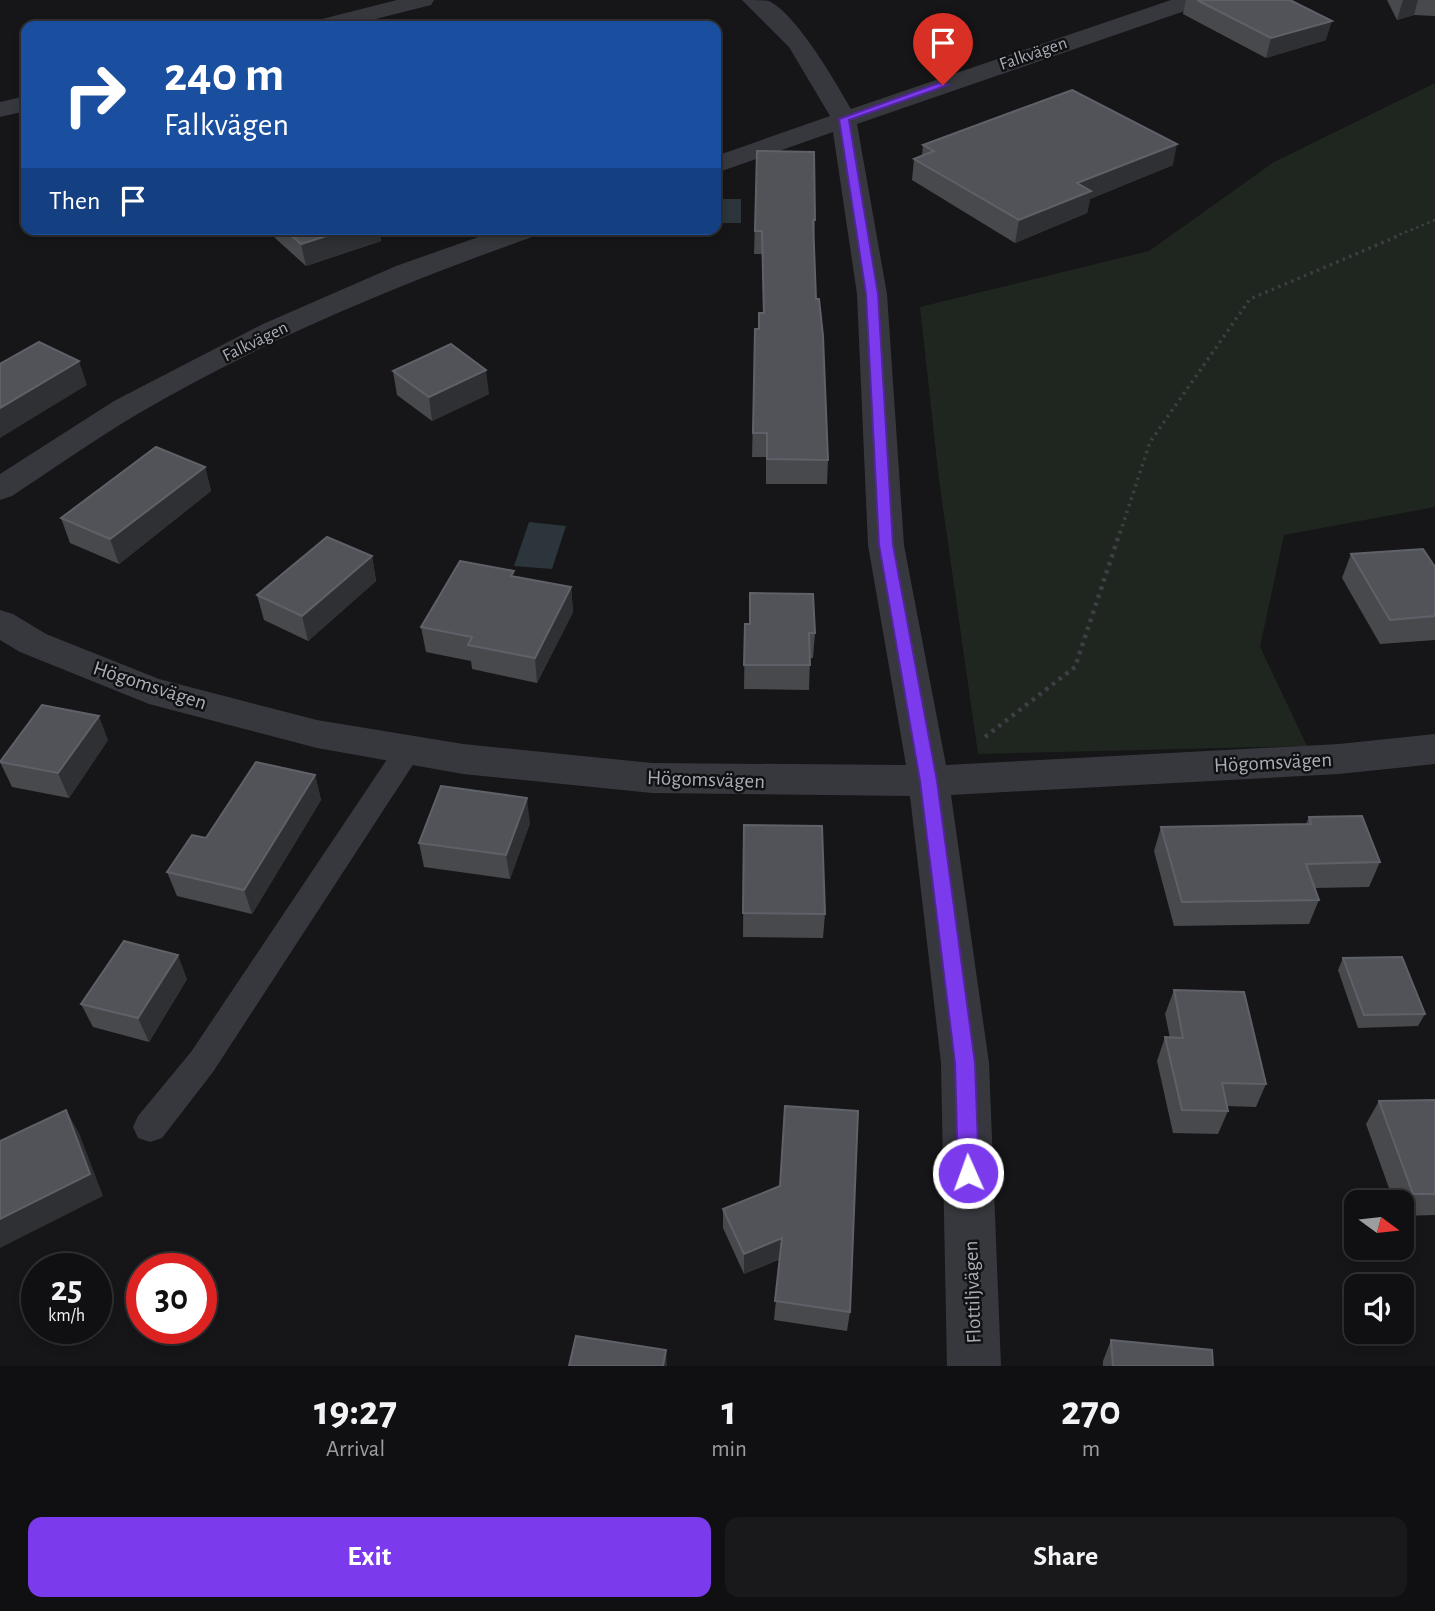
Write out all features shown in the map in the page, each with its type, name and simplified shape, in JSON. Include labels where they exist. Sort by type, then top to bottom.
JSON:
[{"type":"street","points":[[341,21],[423,0]]},
{"type":"street","name":"Flottiljvägen","points":[[753,0],[770,13],[798,43],[844,119],[872,294],[886,545],[929,781],[965,1063],[974,1366]]},
{"type":"street","name":"Falkvägen","points":[[721,163],[1194,0]]},
{"type":"street","points":[[0,110],[21,104]]},
{"type":"street","name":"Falkvägen","points":[[0,489],[125,408],[274,331],[406,272],[511,235]]},
{"type":"street","name":"Högomsvägen","points":[[0,623],[33,643],[149,690],[317,734],[463,759],[652,778],[929,781],[1325,760],[1435,749]]},
{"type":"lane","points":[[150,1127],[202,1062],[408,750]]},
{"type":"path","points":[[929,781],[1075,667],[1150,442],[1250,299],[1435,220]]},
{"type":"shaded area","points":[[1435,83],[1435,507],[1284,535],[1260,647],[1307,746],[978,754],[939,480],[920,307],[1149,251],[1274,162]]},
{"type":"shaded area","points":[[721,199],[741,199],[741,223],[721,223]]},
{"type":"shaded area","points":[[529,522],[566,526],[552,569],[514,566]]},
{"type":"building","points":[[1197,0],[1290,0],[1332,21],[1271,38]]},
{"type":"building","points":[[1072,90],[1177,144],[1077,183],[1091,191],[1019,220],[914,159],[934,151],[923,145]]},
{"type":"building","points":[[757,151],[814,152],[816,299],[819,299],[823,336],[828,460],[767,459],[767,433],[753,433],[755,329],[759,329],[759,313],[764,313],[762,231],[755,231]]},
{"type":"building","points":[[291,235],[329,235],[301,244]]},
{"type":"building","points":[[39,342],[79,361],[0,408],[0,364]]},
{"type":"building","points":[[451,344],[486,370],[429,397],[393,371]]},
{"type":"building","points":[[156,447],[205,467],[110,539],[61,518]]},
{"type":"building","points":[[327,537],[372,556],[302,616],[257,595]]},
{"type":"building","points":[[1423,549],[1435,567],[1435,616],[1390,620],[1351,554]]},
{"type":"building","points":[[460,561],[514,571],[511,576],[571,587],[535,658],[468,645],[472,637],[421,627]]},
{"type":"building","points":[[750,593],[813,594],[815,633],[809,633],[810,665],[744,665],[745,624],[750,624]]},
{"type":"building","points":[[42,705],[99,716],[58,773],[0,762]]},
{"type":"building","points":[[256,762],[315,775],[244,890],[167,872],[192,835],[206,838]]},
{"type":"building","points":[[441,786],[527,798],[506,855],[419,843]]},
{"type":"building","points":[[1362,816],[1380,862],[1306,864],[1319,900],[1182,902],[1161,827],[1311,824],[1309,817]]},
{"type":"building","points":[[744,825],[822,826],[825,914],[743,913]]},
{"type":"building","points":[[124,941],[178,955],[138,1018],[81,1004]]},
{"type":"building","points":[[1402,957],[1425,1014],[1364,1015],[1343,958]]},
{"type":"building","points":[[1174,990],[1244,992],[1266,1084],[1222,1083],[1228,1111],[1182,1110],[1165,1037],[1183,1038]]},
{"type":"building","points":[[1435,1100],[1435,1194],[1414,1194],[1412,1190],[1379,1101]]},
{"type":"building","points":[[785,1106],[858,1111],[850,1312],[775,1301],[782,1238],[744,1254],[723,1209],[780,1186]]},
{"type":"building","points":[[66,1110],[90,1174],[0,1219],[0,1141]]},
{"type":"building","points":[[576,1336],[666,1350],[663,1366],[569,1366]]},
{"type":"building","points":[[1111,1340],[1212,1350],[1213,1366],[1113,1366]]},
{"type":"route","points":[[943,85],[844,119],[872,294],[886,545],[929,781],[965,1063],[968,1173]]}]
